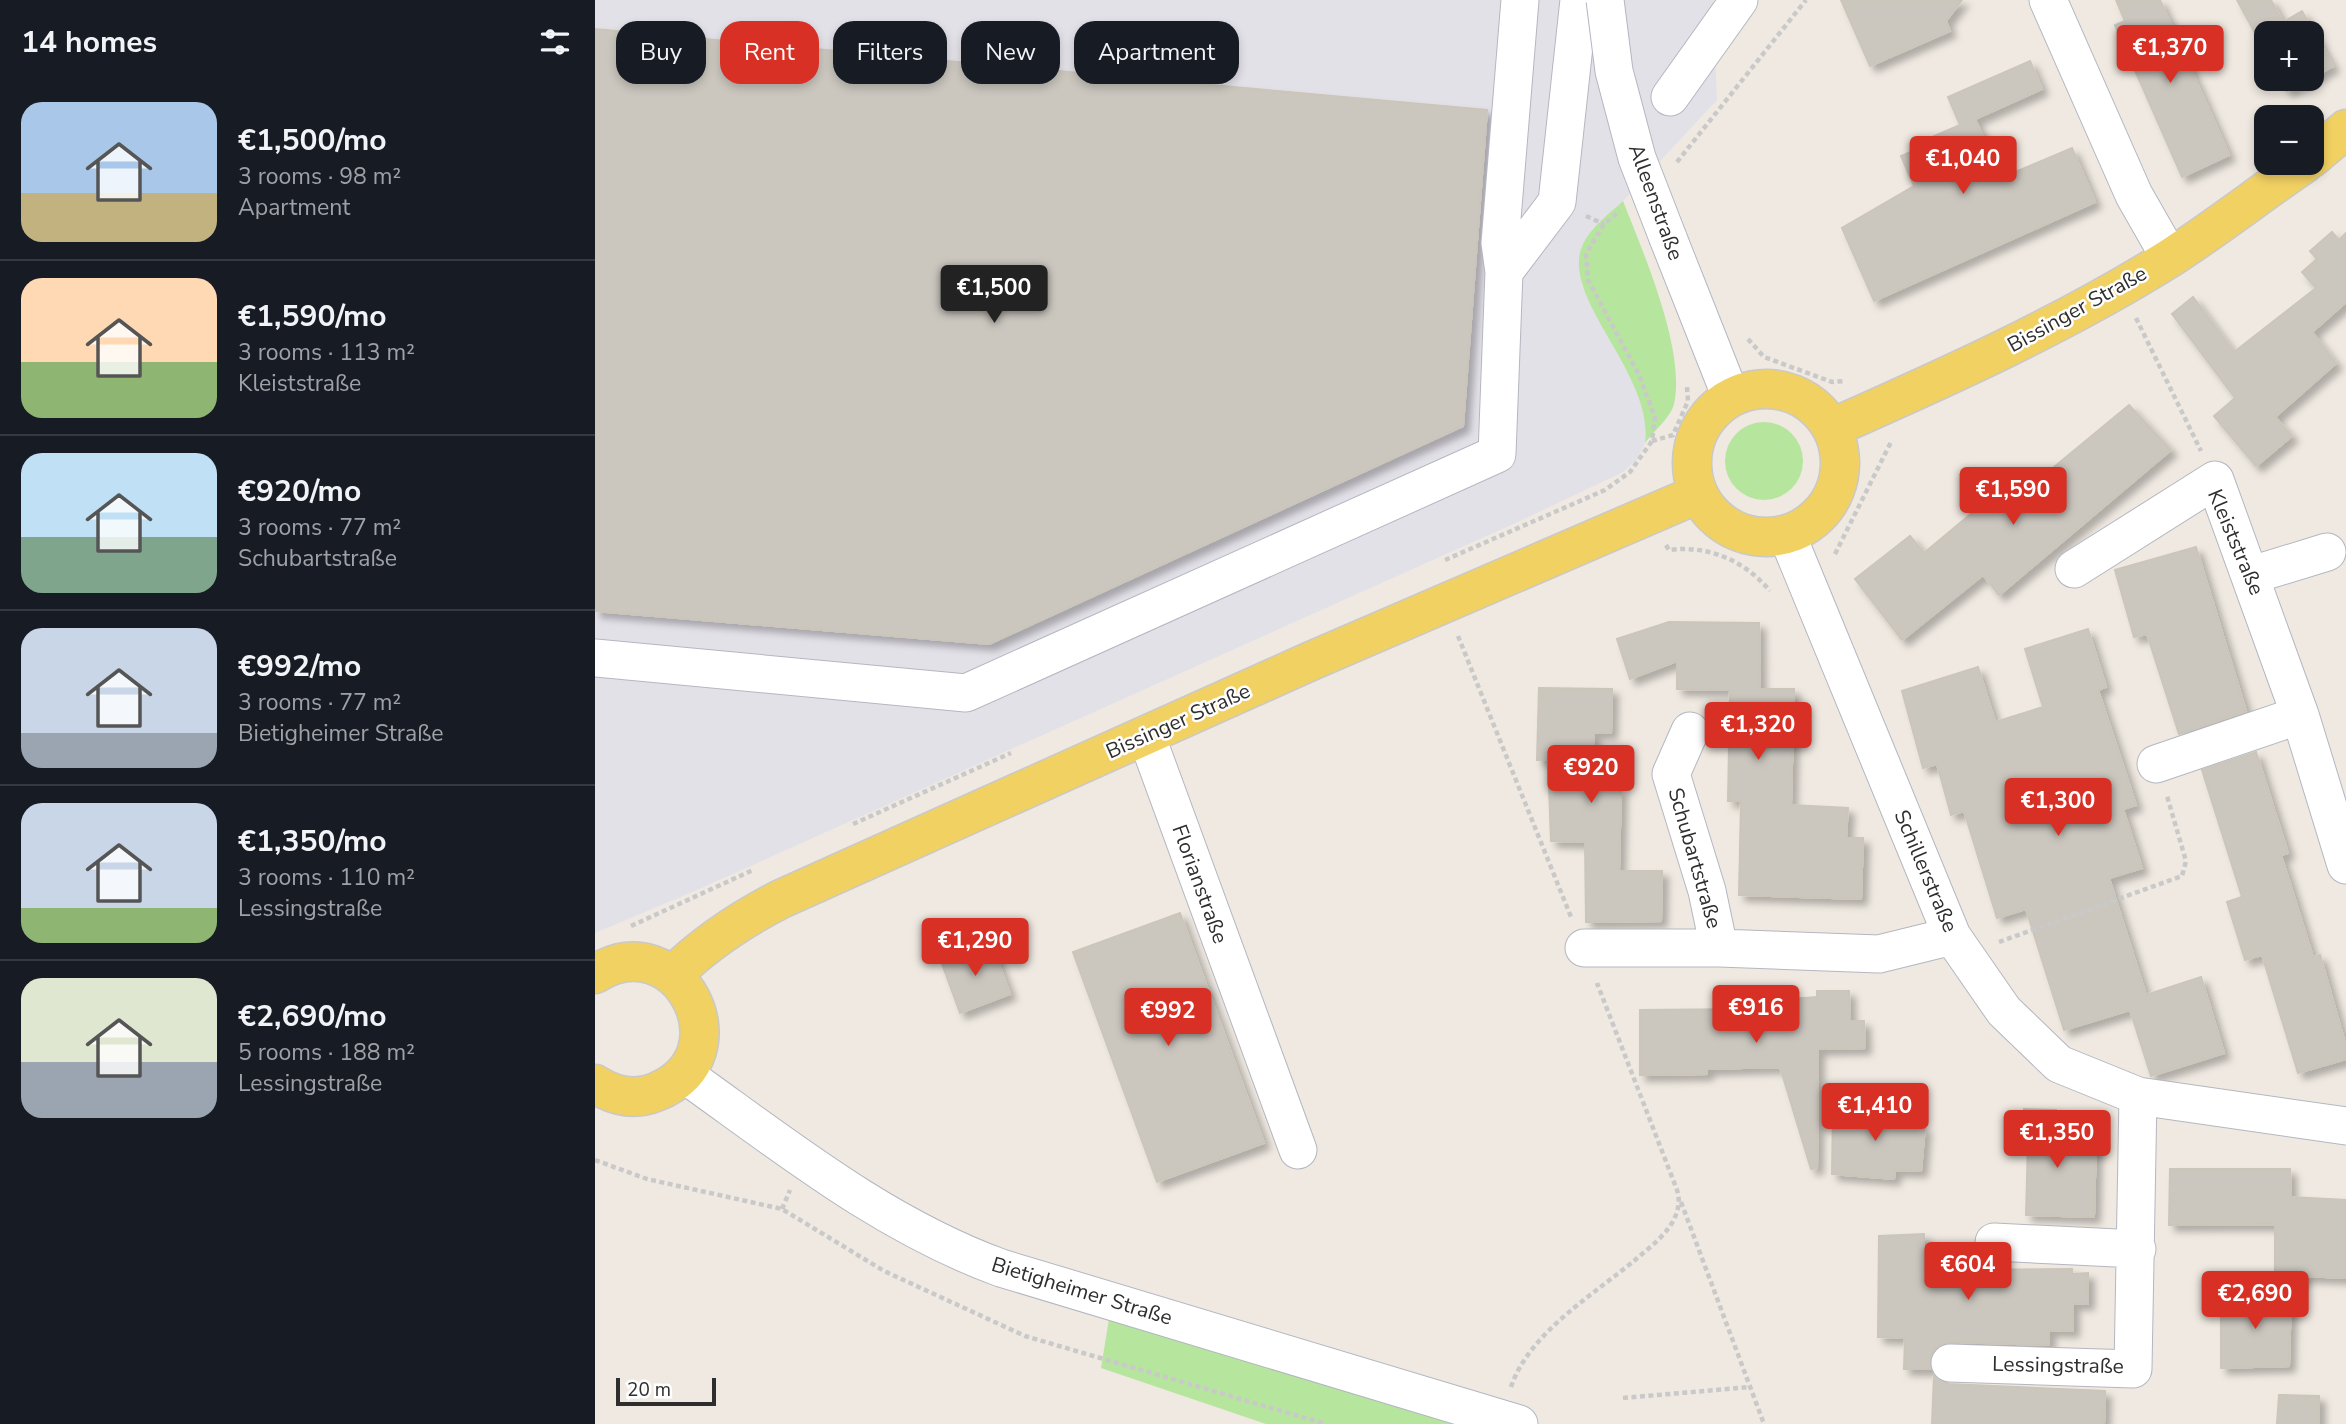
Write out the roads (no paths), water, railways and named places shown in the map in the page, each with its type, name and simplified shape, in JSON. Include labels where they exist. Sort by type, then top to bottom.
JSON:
[{"type":"main road","points":[[2324,148],[2346,129]]},
{"type":"main road","name":"Bissinger Straße","points":[[1832,428],[1981,362],[2170,258],[2288,175]]},
{"type":"main road","points":[[1753,389],[1788,392],[1818,409],[1832,428],[1840,454],[1839,480],[1829,504],[1811,523],[1787,535],[1766,538],[1745,535],[1726,526],[1710,512],[1698,494],[1692,472],[1693,450],[1700,429],[1713,410],[1731,397],[1753,389]]},
{"type":"main road","name":"Bissinger Straße","points":[[673,975],[701,947],[769,905],[1146,735],[1698,494]]},
{"type":"main road","points":[[595,974],[621,963],[639,962],[673,975],[688,991],[698,1011],[701,1033],[696,1055],[684,1074],[668,1088],[648,1096],[627,1097],[606,1091],[595,1084]]},
{"type":"street","points":[[595,658],[966,693],[1497,454],[1504,272],[1500,243],[1520,0]]},
{"type":"street","points":[[1504,272],[1557,202],[1579,0]]},
{"type":"street","name":"Alleenstraße","points":[[1605,0],[1614,71],[1637,158],[1731,397]]},
{"type":"street","points":[[1670,97],[1739,0]]},
{"type":"street","points":[[2048,0],[2134,195],[2170,258]]},
{"type":"street","name":"Kleiststraße","points":[[2074,569],[2215,480],[2338,813],[2346,864]]},
{"type":"street","name":"Schillerstraße","points":[[1787,535],[1959,946],[2004,1011],[2059,1064],[2138,1096],[2346,1126]]},
{"type":"street","points":[[2252,575],[2327,552]]},
{"type":"street","points":[[2156,764],[2300,715]]},
{"type":"street","name":"Schubartstraße","points":[[1690,731],[1671,774],[1707,891],[1719,948]]},
{"type":"street","name":"Florianstraße","points":[[1146,735],[1298,1150]]},
{"type":"street","name":"Schubartstraße","points":[[1584,948],[1719,948],[1879,954],[1959,946]]},
{"type":"street","name":"Bietigheimer Straße","points":[[684,1074],[841,1186],[924,1235],[964,1254],[1001,1268],[1509,1421]]},
{"type":"street","name":"Lessingstraße","points":[[1950,1363],[2133,1369],[2138,1096]]},
{"type":"street","points":[[1994,1242],[2137,1250]]}]
